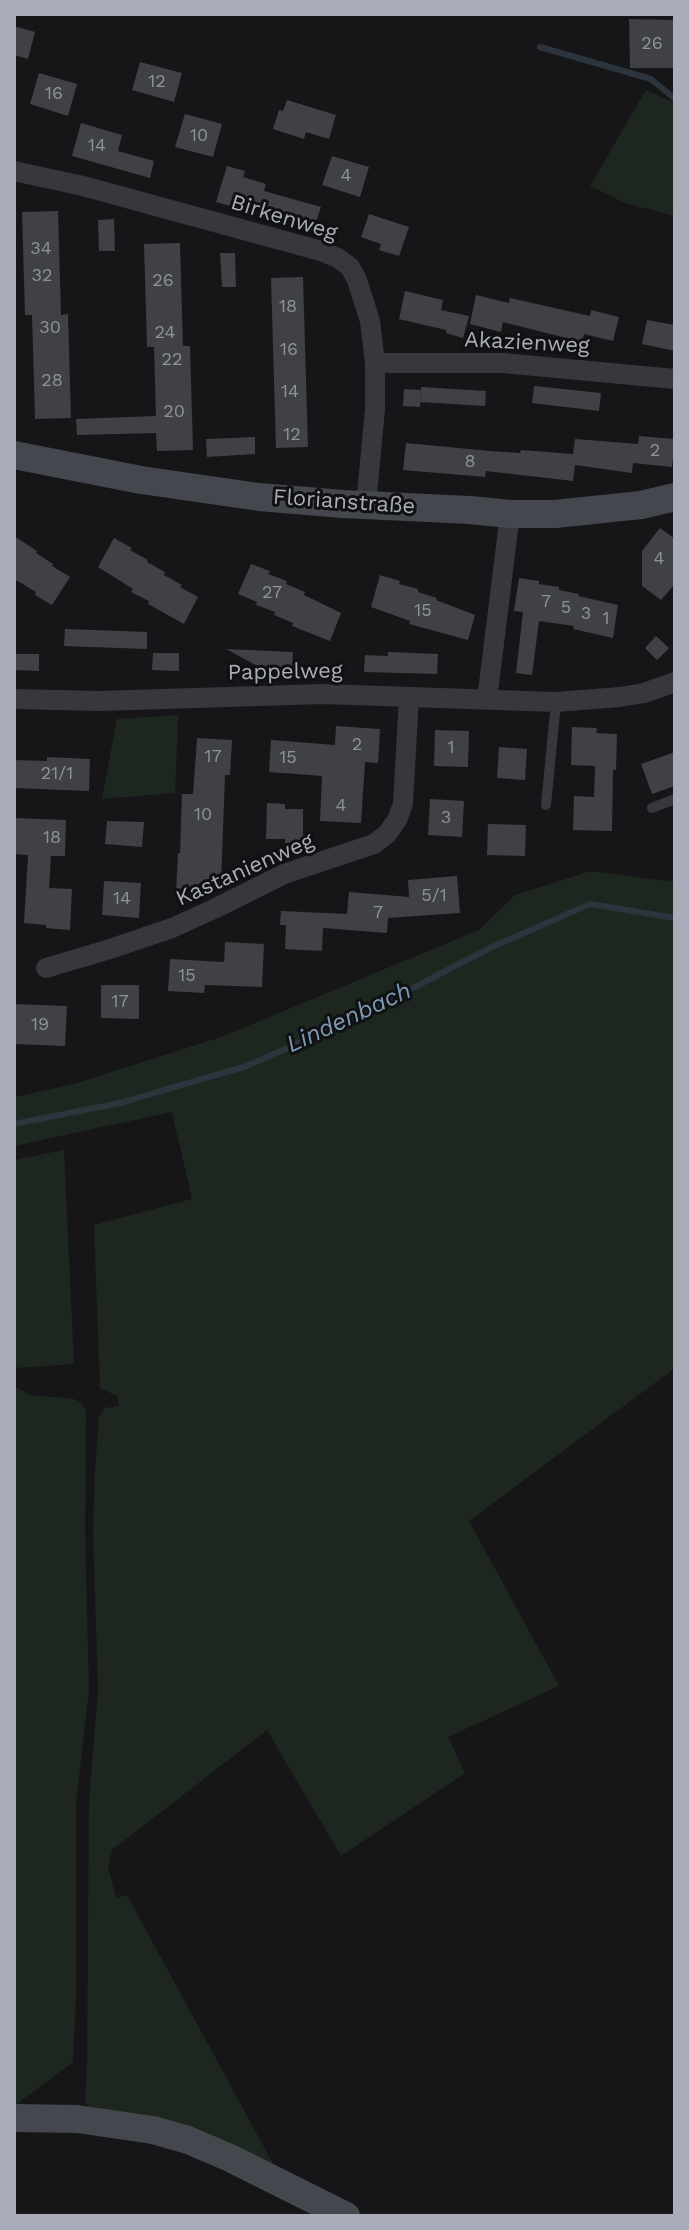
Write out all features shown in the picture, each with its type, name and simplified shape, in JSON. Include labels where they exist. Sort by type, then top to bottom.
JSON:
[{"type":"street","name":"Birkenweg","points":[[14,171],[107,192],[321,251],[350,267],[370,321],[375,363],[375,409],[366,505]]},
{"type":"street","name":"Akazienweg","points":[[375,363],[515,364],[675,379]]},
{"type":"street","name":"Florianstraße","points":[[14,455],[119,477],[288,500],[366,505],[510,514],[565,513],[607,510],[675,497]]},
{"type":"street","points":[[487,700],[510,514]]},
{"type":"street","name":"Pappelweg","points":[[14,699],[99,701],[323,694],[556,702],[644,693],[675,682]]},
{"type":"street","name":"Kastanienweg","points":[[46,968],[172,928],[284,874],[374,844],[387,834],[403,804],[409,697]]},
{"type":"street","points":[[18,2118],[77,2119],[164,2133],[188,2140],[346,2216]]},
{"type":"lane","points":[[546,805],[556,702]]},
{"type":"lane","points":[[652,808],[675,799]]},
{"type":"shaded area","points":[[646,90],[675,103],[675,216],[625,203],[590,186]]},
{"type":"shaded area","points":[[178,715],[175,793],[102,799],[117,719]]},
{"type":"shaded area","points":[[591,871],[675,882],[675,1368],[469,1521],[559,1686],[448,1737],[465,1773],[341,1856],[267,1730],[112,1850],[108,1867],[116,1898],[127,1895],[277,2171],[91,2109],[85,2102],[89,1802],[98,1690],[93,1531],[95,1470],[99,1417],[105,1408],[119,1406],[117,1396],[100,1388],[94,1225],[192,1199],[172,1112],[14,1146],[14,1097],[74,1084],[221,1037],[479,930],[515,895]]},
{"type":"shaded area","points":[[64,1150],[74,1364],[14,1368],[14,1160]]},
{"type":"shaded area","points":[[14,1386],[30,1395],[74,1399],[82,1403],[86,1412],[89,1690],[76,1803],[73,2062],[14,2106]]},
{"type":"building","points":[[629,19],[675,20],[675,68],[630,68]]},
{"type":"building","points":[[14,26],[35,32],[28,59],[14,55]]},
{"type":"building","points":[[140,62],[182,73],[174,102],[132,90]]},
{"type":"building","points":[[39,73],[77,84],[68,116],[30,104]]},
{"type":"building","points":[[287,100],[336,115],[329,139],[306,132],[304,139],[273,129],[279,110],[283,111]]},
{"type":"building","points":[[185,114],[222,124],[213,157],[175,147]]},
{"type":"building","points":[[81,123],[122,135],[118,151],[154,161],[150,178],[72,156]]},
{"type":"building","points":[[332,156],[369,167],[360,197],[322,185]]},
{"type":"building","points":[[227,166],[245,171],[243,177],[266,184],[264,191],[321,207],[315,225],[259,207],[258,210],[235,203],[234,207],[216,202]]},
{"type":"building","points":[[58,211],[61,315],[68,314],[71,418],[35,419],[32,315],[25,315],[22,212]]},
{"type":"building","points":[[369,214],[409,227],[399,256],[379,250],[381,244],[361,237]]},
{"type":"building","points":[[114,219],[115,251],[99,251],[98,220]]},
{"type":"building","points":[[180,243],[183,346],[190,346],[193,450],[157,451],[156,433],[77,435],[76,419],[156,416],[154,347],[147,347],[144,244]]},
{"type":"building","points":[[220,253],[235,253],[236,287],[222,287]]},
{"type":"building","points":[[303,277],[308,447],[276,448],[271,278]]},
{"type":"building","points":[[405,291],[443,300],[441,310],[469,316],[463,338],[446,333],[446,330],[399,319]]},
{"type":"building","points":[[476,295],[509,303],[510,298],[590,316],[591,310],[619,317],[613,341],[584,334],[582,342],[503,322],[501,332],[470,324]]},
{"type":"building","points":[[647,320],[675,325],[675,351],[642,344]]},
{"type":"building","points":[[534,386],[601,393],[599,411],[532,403]]},
{"type":"building","points":[[421,387],[486,391],[485,406],[420,402]]},
{"type":"building","points":[[404,389],[421,390],[420,407],[403,406]]},
{"type":"building","points":[[639,436],[675,439],[672,467],[633,463],[632,473],[575,465],[573,481],[486,471],[485,477],[403,470],[406,443],[520,453],[521,450],[573,454],[575,439],[638,444]]},
{"type":"building","points":[[255,437],[255,454],[207,457],[206,439]]},
{"type":"building","points":[[660,528],[675,539],[675,584],[661,600],[642,586],[642,551]]},
{"type":"building","points":[[14,536],[70,577],[52,605],[14,579]]},
{"type":"building","points":[[114,538],[198,597],[184,624],[148,604],[149,601],[131,592],[133,589],[98,567]]},
{"type":"building","points":[[251,564],[270,571],[268,574],[287,581],[286,584],[305,592],[304,595],[341,613],[330,641],[292,626],[293,623],[274,615],[275,612],[238,594]]},
{"type":"building","points":[[380,575],[475,615],[468,640],[409,624],[410,621],[371,607]]},
{"type":"building","points":[[519,578],[618,605],[613,638],[573,629],[574,626],[539,621],[532,675],[516,673],[523,612],[514,611]]},
{"type":"building","points":[[65,629],[147,632],[147,649],[64,646]]},
{"type":"building","points":[[656,636],[669,648],[657,660],[645,648]]},
{"type":"building","points":[[226,649],[293,652],[292,670],[263,669]]},
{"type":"building","points":[[388,652],[438,654],[437,674],[364,672],[365,655],[388,656]]},
{"type":"building","points":[[153,653],[179,653],[179,671],[152,670]]},
{"type":"building","points":[[14,654],[39,654],[39,671],[14,670]]},
{"type":"building","points":[[336,726],[380,729],[378,763],[365,762],[361,823],[320,821],[322,776],[269,772],[271,740],[335,745]]},
{"type":"building","points":[[572,727],[597,728],[596,733],[617,734],[612,831],[573,830],[574,796],[594,797],[595,766],[571,765]]},
{"type":"building","points":[[435,730],[469,731],[468,767],[434,766]]},
{"type":"building","points":[[197,738],[232,740],[230,775],[225,775],[221,884],[199,883],[199,893],[176,892],[182,794],[193,794]]},
{"type":"building","points":[[499,747],[527,749],[525,780],[497,778]]},
{"type":"building","points":[[675,752],[675,786],[652,794],[641,764]]},
{"type":"building","points":[[47,757],[90,759],[89,791],[14,788],[14,760],[47,761]]},
{"type":"building","points":[[430,799],[464,801],[462,837],[428,835]]},
{"type":"building","points":[[267,803],[285,804],[285,809],[303,809],[303,843],[266,839]]},
{"type":"building","points":[[14,818],[66,820],[65,856],[51,856],[49,888],[72,889],[70,930],[24,923],[28,855],[14,854]]},
{"type":"building","points":[[107,821],[144,822],[142,847],[105,844]]},
{"type":"building","points":[[488,824],[526,825],[525,856],[487,855]]},
{"type":"building","points":[[457,876],[460,913],[388,918],[387,933],[323,928],[322,951],[285,949],[286,925],[280,925],[281,911],[347,914],[349,892],[409,897],[408,880]]},
{"type":"building","points":[[104,881],[141,883],[139,918],[102,915]]},
{"type":"building","points":[[225,942],[264,944],[262,987],[205,985],[204,993],[168,991],[170,959],[224,962]]},
{"type":"building","points":[[101,985],[139,985],[139,1019],[101,1018]]},
{"type":"building","points":[[14,1004],[67,1006],[65,1046],[14,1044]]},
{"type":"waterway","points":[[540,47],[651,79],[675,99]]},
{"type":"waterway","name":"Lindenbach","points":[[14,1124],[120,1103],[247,1066],[351,1020],[490,948],[590,904],[675,918]]}]
